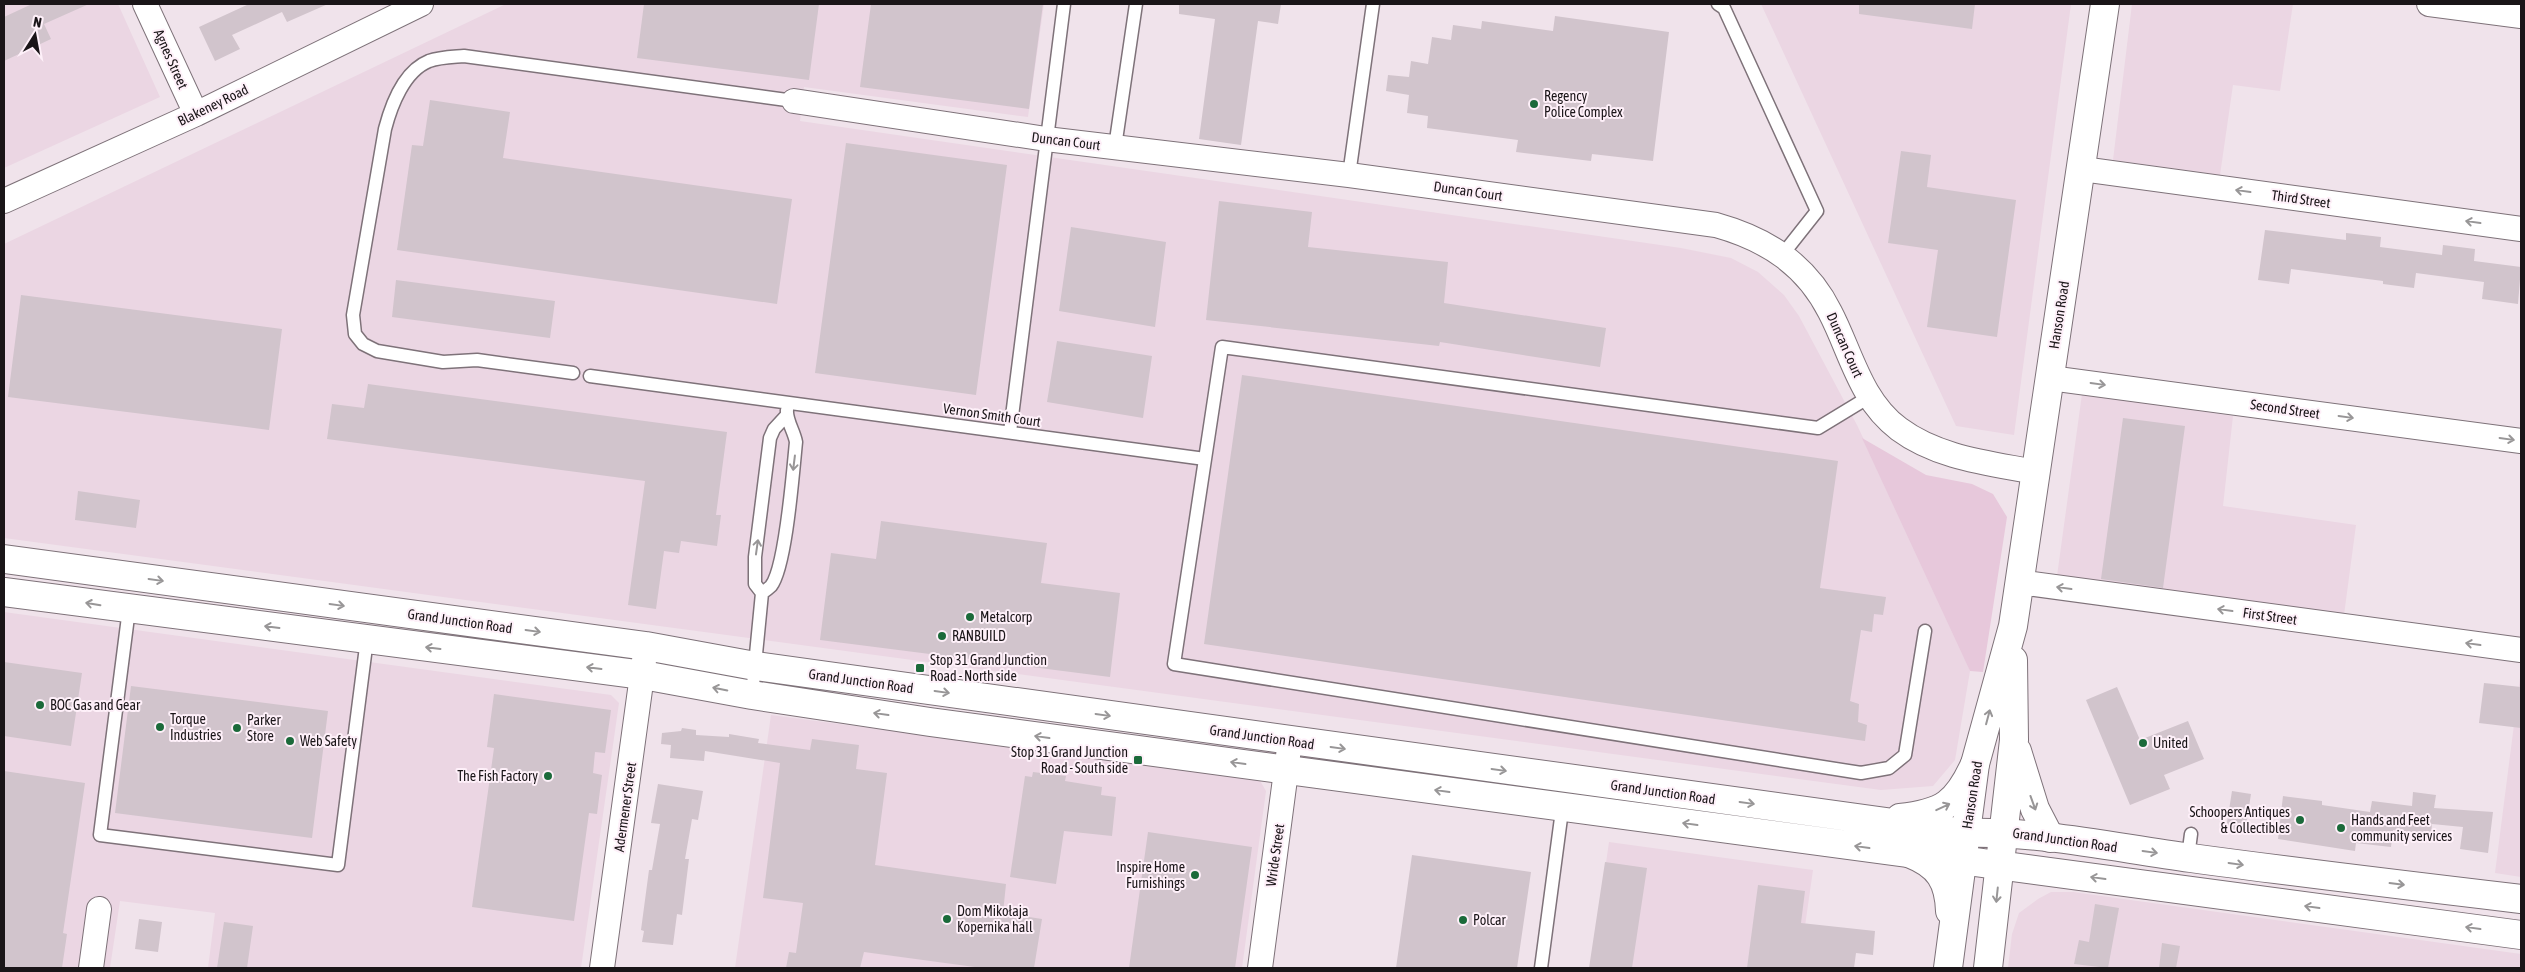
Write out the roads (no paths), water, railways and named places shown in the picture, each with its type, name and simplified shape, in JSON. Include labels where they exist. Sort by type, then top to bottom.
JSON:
[{"type":"main road","name":"Hanson Road","points":[[1948,968],[1976,764],[2013,626],[2105,4]]},
{"type":"main road","name":"Grand Junction Road","points":[[4,559],[646,646],[755,666],[1966,833],[2004,832],[2050,838],[2189,845],[2521,899]]},
{"type":"main road","points":[[182,616],[185,584]]},
{"type":"main road","name":"Grand Junction Road","points":[[4,592],[643,675],[752,695],[1286,770],[2521,934]]},
{"type":"main road","name":"Hanson Road","points":[[1988,968],[2014,740],[2013,626]]},
{"type":"main road","points":[[2014,740],[2035,809],[2050,838]]},
{"type":"main road","points":[[1879,821],[1926,815],[1952,803],[1976,764]]},
{"type":"main road","points":[[1911,854],[1931,864],[1949,891],[1952,940]]},
{"type":"street","name":"Agnes Street","points":[[146,4],[196,114]]},
{"type":"street","name":"Blakeney Road","points":[[4,201],[196,114],[420,4]]},
{"type":"street","points":[[2429,4],[2521,16]]},
{"type":"street","name":"Duncan Court","points":[[794,101],[1046,139],[1349,175],[1716,224],[1746,233],[1782,254],[1802,272],[1820,294],[1831,313],[1854,370],[1869,397],[1898,428],[1929,448],[1966,458],[2035,472]]},
{"type":"street","name":"Third Street","points":[[2082,169],[2521,229]]},
{"type":"street","name":"Second Street","points":[[2050,378],[2521,441]]},
{"type":"street","name":"First Street","points":[[2019,582],[2521,650]]},
{"type":"street","name":"Adermener Street","points":[[602,968],[646,646]]},
{"type":"street","name":"Wride Street","points":[[1260,968],[1290,741]]},
{"type":"street","points":[[91,968],[99,909]]},
{"type":"lane","points":[[1010,432],[1064,4]]},
{"type":"lane","points":[[1114,147],[1136,4]]},
{"type":"lane","points":[[1349,175],[1373,4]]},
{"type":"lane","points":[[1718,4],[1724,8],[1817,211],[1782,254]]},
{"type":"lane","points":[[572,372],[477,360],[443,362],[377,351],[363,344],[355,334],[355,307],[385,129],[391,106],[416,70],[427,62],[442,57],[464,56],[794,101]]},
{"type":"lane","points":[[1869,397],[1818,428],[1222,347],[1174,664],[1861,774],[1889,768],[1905,755],[1925,631]]},
{"type":"lane","name":"Vernon Smith Court","points":[[590,376],[787,410],[1010,432],[1205,459]]},
{"type":"lane","points":[[762,593],[771,586],[776,574],[786,526],[796,442],[787,410]]},
{"type":"lane","points":[[752,695],[762,593],[755,584],[755,557],[770,438],[787,410]]},
{"type":"lane","points":[[129,609],[100,835],[319,863],[338,865],[367,639]]},
{"type":"lane","points":[[1541,968],[1566,779]]},
{"type":"place","name":"Regency Police Complex","points":[[1534,104]]},
{"type":"place","name":"Metalcorp","points":[[970,617]]},
{"type":"place","name":"RANBUILD","points":[[942,636]]},
{"type":"place","name":"Stop 31 Grand Junction Road - North side","points":[[920,668]]},
{"type":"place","name":"BOC Gas and Gear","points":[[40,705]]},
{"type":"place","name":"Torque Industries","points":[[160,727]]},
{"type":"place","name":"Parker Store","points":[[237,728]]},
{"type":"place","name":"Web Safety","points":[[290,741]]},
{"type":"place","name":"United","points":[[2143,743]]},
{"type":"place","name":"Stop 31 Grand Junction Road - South side","points":[[1138,760]]},
{"type":"place","name":"The Fish Factory","points":[[548,776]]},
{"type":"place","name":"Schoopers Antiques & Collectibles","points":[[2300,820]]},
{"type":"place","name":"Hands and Feet community services","points":[[2341,828]]},
{"type":"place","name":"Inspire Home Furnishings","points":[[1195,875]]},
{"type":"place","name":"Dom Mikołaja Kopernika hall","points":[[947,919]]},
{"type":"place","name":"Polcar","points":[[1463,920]]}]
